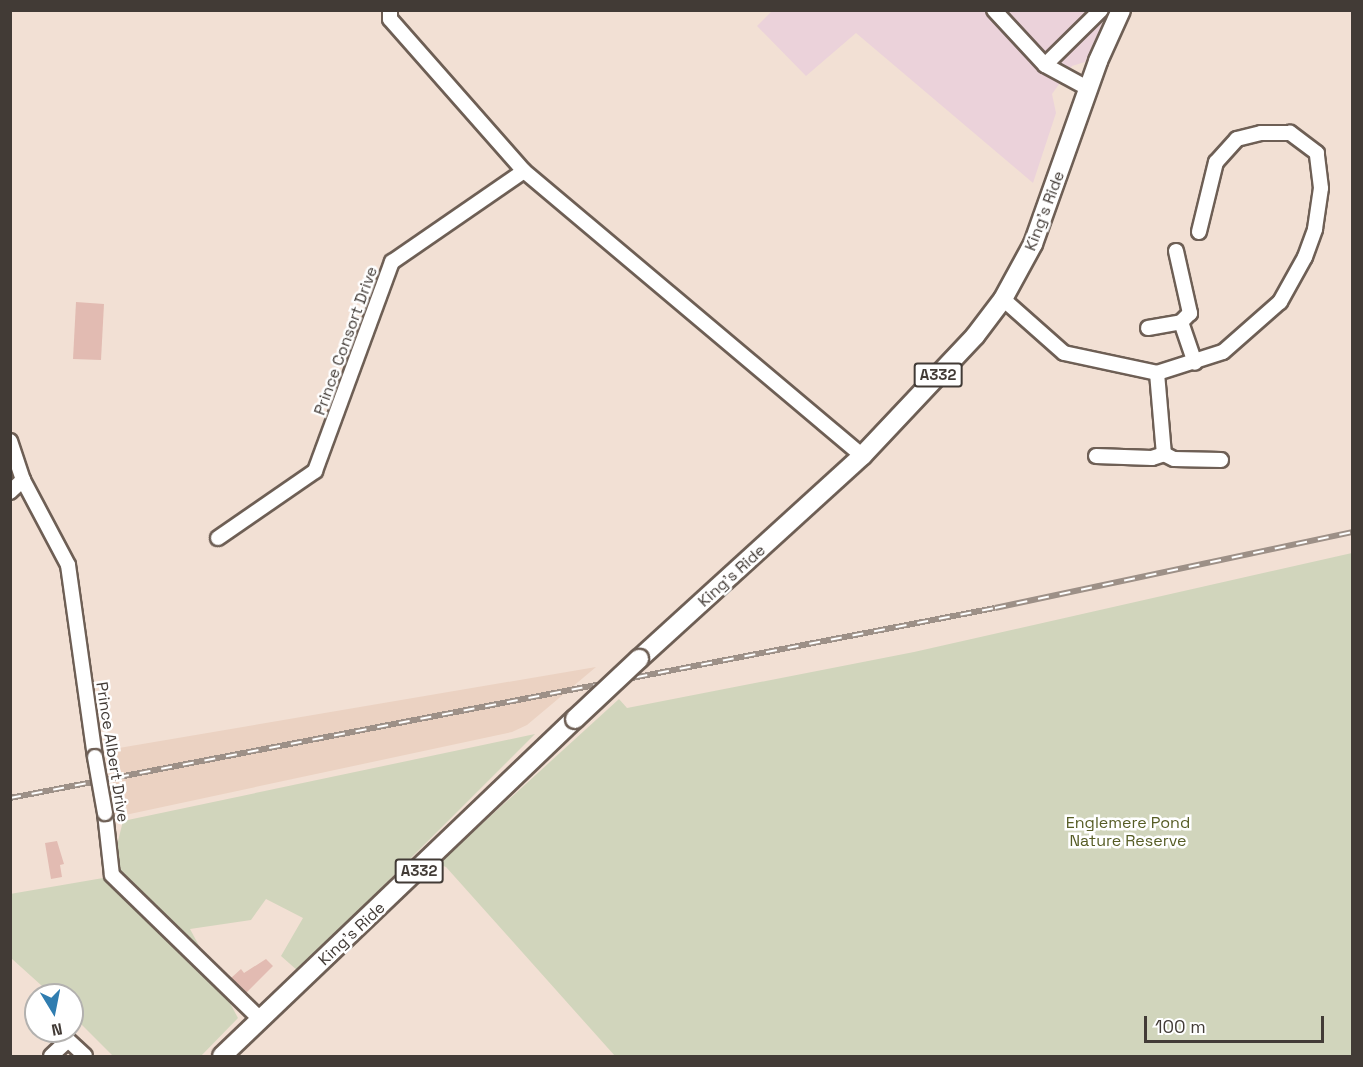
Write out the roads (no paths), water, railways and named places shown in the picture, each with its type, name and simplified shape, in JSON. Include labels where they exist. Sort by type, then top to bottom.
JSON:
[{"type":"main road","name":"King's Ride","points":[[222,1056],[639,658],[862,456],[975,336],[1003,299],[1034,244],[1089,89],[1121,10]]},
{"type":"street","points":[[390,10],[390,19],[524,171],[862,456]]},
{"type":"street","points":[[994,10],[1045,65],[1089,89]]},
{"type":"street","points":[[1045,65],[1101,10]]},
{"type":"street","points":[[1003,299],[1064,353],[1157,373],[1195,363],[1237,343],[1281,302],[1290,287],[1315,229],[1321,188],[1317,153],[1290,133],[1261,133],[1238,139],[1216,162],[1199,232]]},
{"type":"street","name":"Prince Consort Drive","points":[[218,538],[315,471],[392,262],[524,171]]},
{"type":"street","points":[[1148,328],[1181,322],[1190,313],[1176,251]]},
{"type":"street","points":[[1181,322],[1195,363]]},
{"type":"street","points":[[1157,373],[1164,454]]},
{"type":"street","name":"Prince Albert Drive","points":[[10,441],[23,480],[68,565],[112,875],[261,1020]]},
{"type":"street","points":[[1096,456],[1152,458],[1164,454],[1174,459],[1221,460]]},
{"type":"street","points":[[10,492],[23,480]]},
{"type":"street","points":[[51,1056],[68,1040],[85,1056]]},
{"type":"railway","points":[[10,798],[995,608],[1352,532]]},
{"type":"park label","name":"Englemere Pond Nature Reserve","points":[[1128,832]]}]
